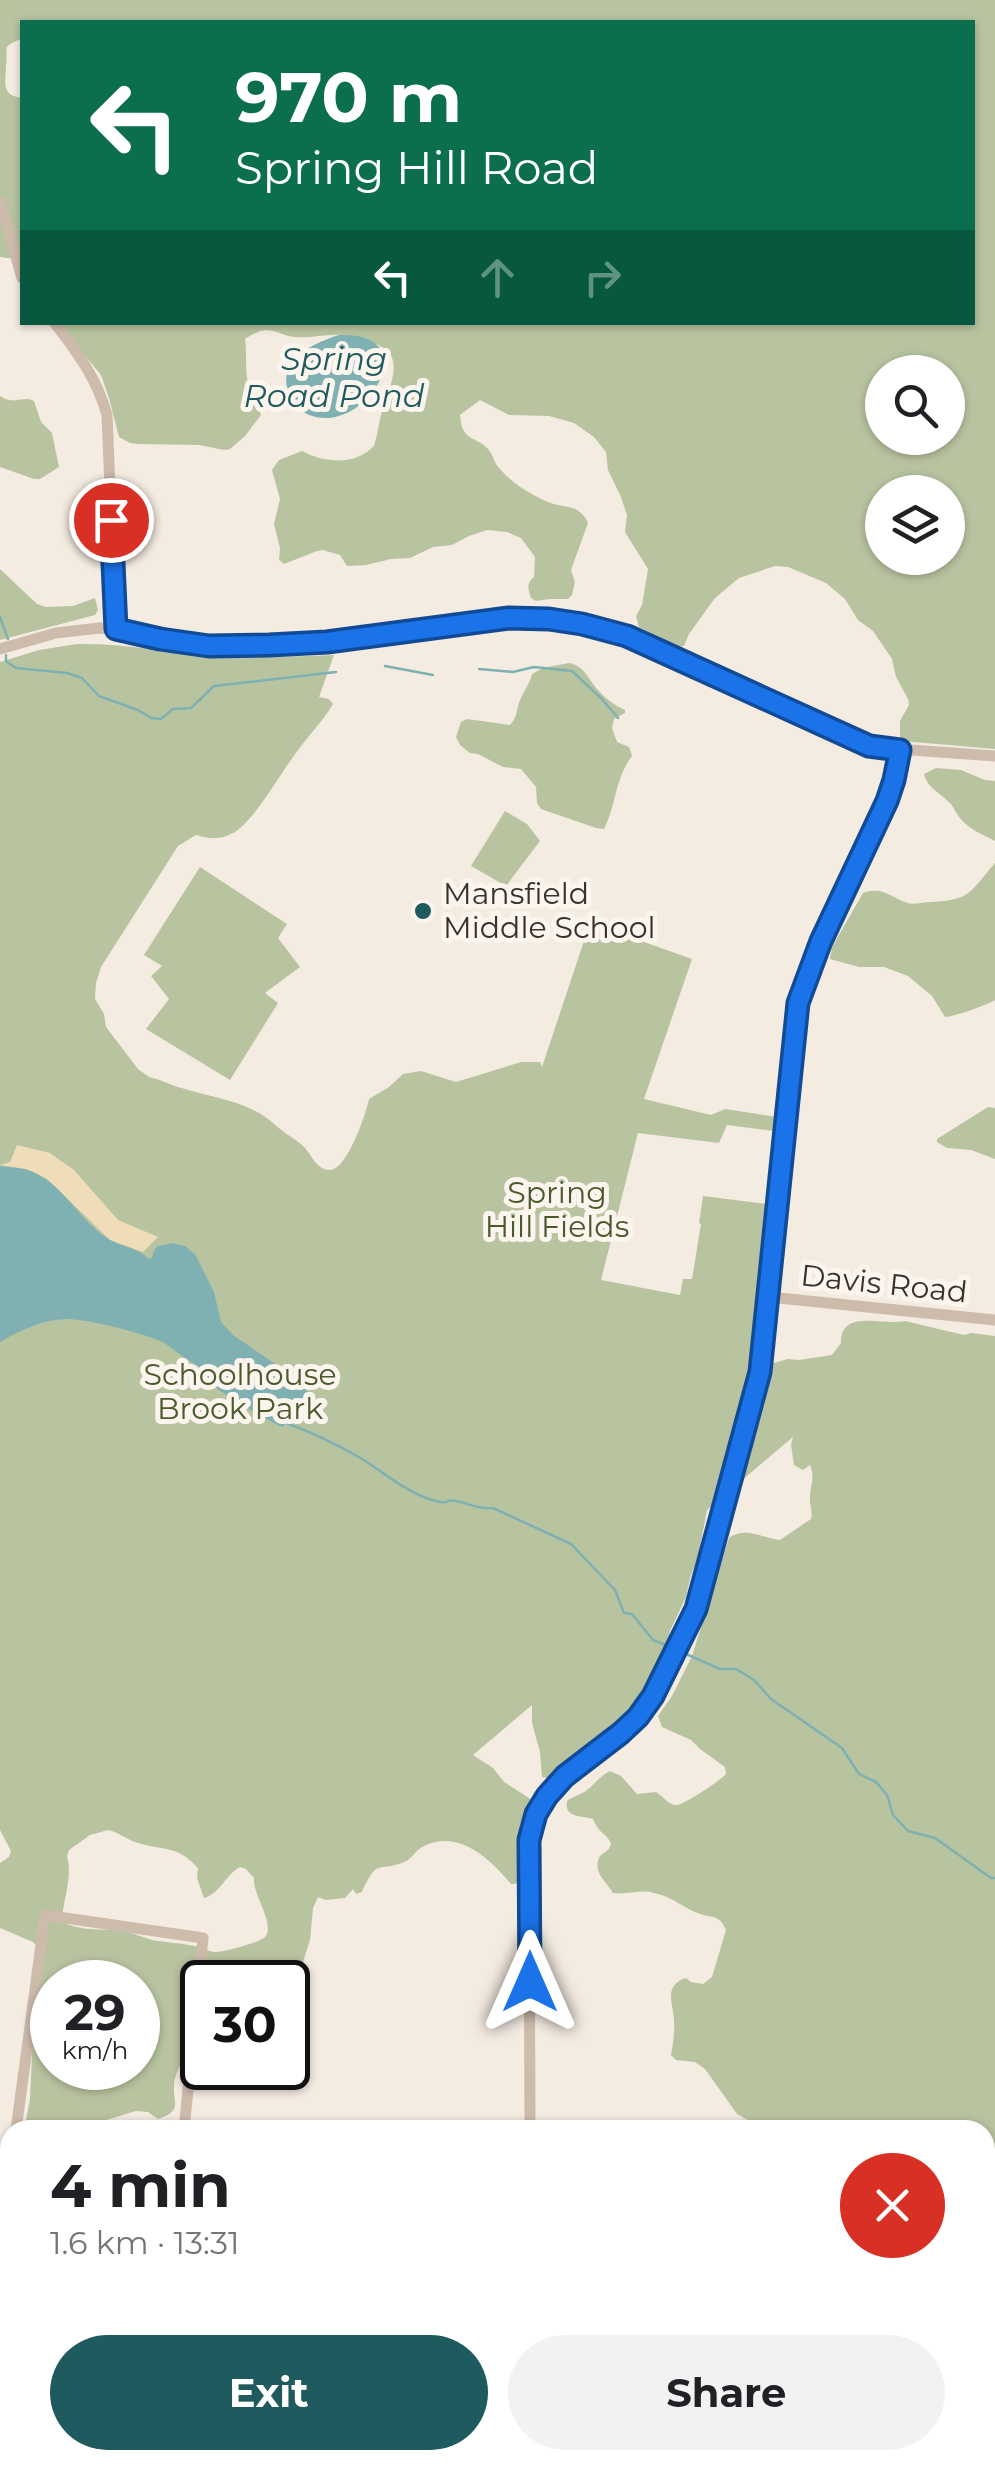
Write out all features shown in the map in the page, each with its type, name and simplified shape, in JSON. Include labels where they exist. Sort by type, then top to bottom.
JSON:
[{"type":"street","points":[[0,201],[20,271]]},
{"type":"street","points":[[56,325],[86,364],[106,415],[116,629]]},
{"type":"street","points":[[0,649],[56,632],[100,628],[209,646],[327,642],[509,618],[549,619],[627,636],[869,746],[995,756]]},
{"type":"street","points":[[530,2120],[529,1840],[536,1814],[565,1776],[638,1717],[653,1696],[696,1609],[760,1372],[798,1003],[821,941],[887,801],[900,750]]},
{"type":"street","name":"Davis Road","points":[[769,1297],[995,1320]]},
{"type":"street","points":[[17,2120],[44,1915],[203,1938],[185,2120]]},
{"type":"green space","points":[[0,0],[995,0],[995,749],[902,741],[900,721],[909,705],[892,659],[845,599],[826,583],[788,567],[775,566],[739,578],[715,598],[684,646],[667,643],[639,627],[636,616],[642,605],[648,569],[625,532],[627,515],[608,470],[606,452],[594,437],[574,423],[549,416],[509,415],[480,400],[460,415],[467,434],[489,450],[496,464],[513,481],[541,499],[576,509],[588,523],[571,570],[575,582],[568,599],[531,598],[528,586],[534,577],[535,557],[521,538],[507,532],[487,530],[410,558],[366,565],[347,566],[340,555],[323,550],[284,564],[279,560],[274,524],[280,499],[272,470],[279,460],[302,451],[320,458],[349,460],[374,446],[393,375],[388,351],[348,336],[296,337],[269,330],[258,332],[245,339],[248,383],[261,415],[245,436],[224,450],[199,445],[138,444],[119,437],[101,375],[60,325],[975,325],[975,20],[20,20],[20,40],[7,47],[5,82],[7,91],[20,97],[20,260],[0,257]]},
{"type":"green space","points":[[0,396],[34,401],[41,422],[52,433],[59,467],[34,479],[0,467]]},
{"type":"green space","points":[[0,569],[37,604],[73,606],[95,598],[98,610],[95,615],[0,640]]},
{"type":"green space","points":[[77,644],[224,656],[334,655],[319,697],[333,704],[256,810],[228,835],[196,835],[178,846],[101,967],[95,999],[106,1027],[138,1069],[149,1077],[251,1109],[302,1145],[321,1167],[330,1170],[349,1151],[369,1099],[403,1074],[421,1071],[456,1082],[521,1062],[540,1062],[542,1067],[590,923],[692,959],[644,1099],[711,1115],[725,1109],[776,1117],[775,1131],[727,1125],[719,1143],[638,1133],[601,1280],[680,1295],[683,1279],[692,1279],[703,1196],[767,1204],[752,1384],[770,1364],[832,1355],[843,1332],[855,1322],[905,1321],[964,1335],[995,1336],[995,2120],[748,2120],[737,2114],[705,2069],[671,2055],[674,1986],[686,1978],[703,1984],[712,1977],[726,1930],[724,1925],[661,1895],[613,1893],[598,1867],[600,1856],[611,1843],[593,1819],[568,1810],[567,1801],[610,1771],[621,1776],[637,1794],[656,1792],[674,1805],[687,1801],[726,1774],[725,1767],[691,1740],[662,1727],[658,1716],[692,1656],[729,1538],[747,1533],[780,1540],[811,1519],[810,1465],[803,1470],[794,1465],[793,1437],[707,1510],[698,1557],[666,1650],[623,1719],[570,1765],[548,1778],[542,1777],[532,1705],[473,1755],[533,1803],[524,1826],[525,1876],[521,1881],[511,1884],[472,1849],[448,1841],[435,1842],[404,1862],[375,1870],[362,1892],[356,1894],[353,1889],[345,1898],[318,1897],[304,1960],[180,1960],[180,2066],[171,2113],[158,2119],[148,2112],[136,2111],[107,2120],[26,2120],[30,2090],[160,2090],[160,1960],[36,1960],[37,1946],[33,1942],[0,1928],[0,1863],[11,1851],[0,1830],[0,662]],"holes":[[[108,1830],[184,1856],[198,1868],[204,1898],[235,1870],[246,1869],[254,1878],[266,1917],[265,1937],[214,1952],[122,1931],[75,1927],[62,1921],[69,1850],[90,1835]]]},
{"type":"green space","points":[[569,663],[583,670],[604,696],[625,710],[614,719],[612,728],[617,742],[629,747],[632,756],[622,773],[604,829],[541,809],[536,787],[521,769],[503,767],[470,753],[456,737],[461,722],[467,719],[510,725],[532,674]]},
{"type":"green space","points":[[936,768],[961,770],[995,781],[995,841],[968,826],[928,783],[924,774]]},
{"type":"green space","points":[[505,811],[527,824],[540,841],[506,886],[471,866]]},
{"type":"green space","points":[[995,863],[995,1000],[945,1017],[932,996],[908,976],[884,967],[859,967],[830,959],[832,947],[863,893],[882,892],[911,904],[955,899],[969,892]]},
{"type":"green space","points":[[200,867],[287,924],[278,938],[300,967],[265,993],[278,1003],[230,1080],[146,1029],[169,999],[151,976],[162,966],[144,955]]},
{"type":"green space","points":[[988,1107],[995,1108],[995,1159],[937,1142],[937,1139]]},
{"type":"sand","points":[[17,1145],[50,1153],[74,1170],[118,1220],[158,1237],[143,1252],[110,1240],[46,1178],[0,1165],[10,1162]]},
{"type":"water","name":"Spring Road Pond","points":[[339,335],[366,338],[380,349],[384,364],[379,382],[350,411],[330,418],[309,415],[290,395],[288,371],[300,354]]},
{"type":"water","points":[[0,1166],[43,1177],[97,1231],[149,1259],[158,1246],[173,1243],[195,1254],[214,1292],[221,1322],[307,1391],[294,1416],[282,1427],[277,1425],[215,1387],[199,1367],[164,1343],[116,1327],[75,1319],[57,1320],[32,1326],[0,1342]]},
{"type":"waterway","points":[[0,617],[8,639]]},
{"type":"waterway","points":[[6,655],[6,661],[16,668],[82,678],[99,696],[161,719],[173,709],[191,708],[214,686],[336,672]]},
{"type":"waterway","points":[[385,666],[433,675]]},
{"type":"waterway","points":[[479,669],[513,672],[534,667],[572,671],[618,718]]},
{"type":"waterway","points":[[286,1423],[348,1451],[418,1494],[440,1502],[493,1508],[571,1544],[615,1590],[624,1613],[632,1614],[653,1640],[671,1647]]},
{"type":"waterway","points":[[686,1654],[720,1669],[736,1669],[754,1680],[771,1699],[842,1748],[859,1774],[876,1782],[887,1795],[893,1815],[908,1831],[935,1838],[995,1878]]},
{"type":"place","name":"Mansfield Middle School","points":[[423,911]]},
{"type":"route","points":[[111,520],[116,629],[209,646],[327,642],[509,618],[582,624],[627,636],[869,746],[900,750],[887,801],[821,941],[798,1003],[760,1372],[696,1609],[653,1696],[638,1717],[565,1776],[536,1814],[529,1840],[530,1982]]},
{"type":"park label","name":"Spring Hill Fields","points":[[557,1210]]},
{"type":"park label","name":"Schoolhouse Brook Park","points":[[240,1392]]}]
